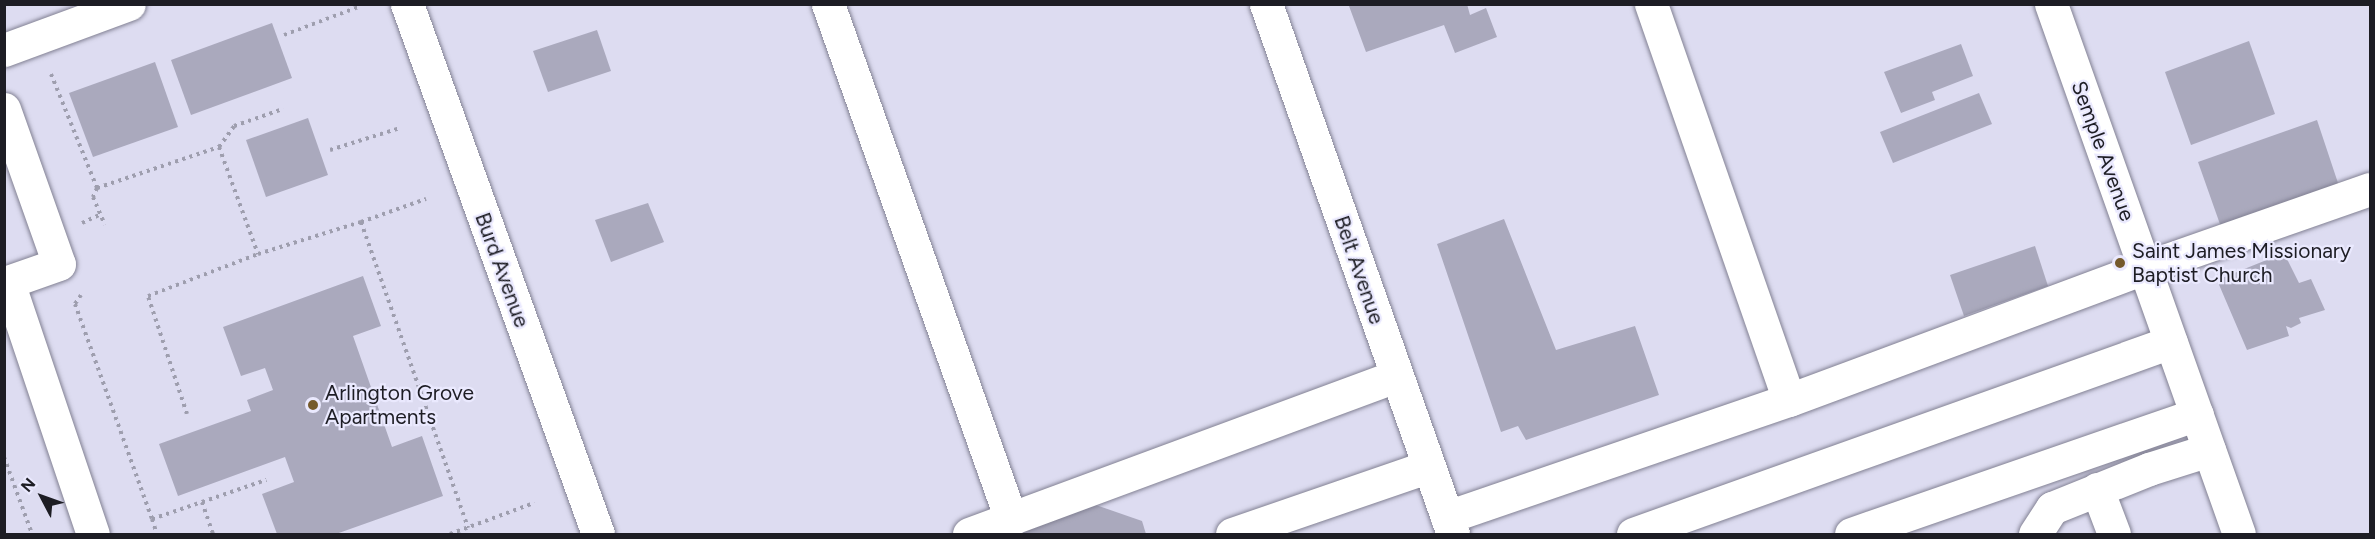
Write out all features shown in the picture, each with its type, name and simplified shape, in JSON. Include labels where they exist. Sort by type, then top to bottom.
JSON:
[{"type":"street","points":[[4,50],[129,4]]},
{"type":"street","name":"Burd Avenue","points":[[407,4],[598,534]]},
{"type":"street","points":[[828,4],[1011,519]]},
{"type":"street","name":"Belt Avenue","points":[[1266,4],[1450,526]]},
{"type":"street","points":[[1651,4],[1789,400]]},
{"type":"street","name":"Semple Avenue","points":[[2051,4],[2239,534]]},
{"type":"street","points":[[4,109],[59,264],[8,282],[93,534]]},
{"type":"street","points":[[1450,526],[2144,268],[2370,189]]},
{"type":"street","points":[[1633,534],[2171,342]]},
{"type":"street","points":[[969,534],[1396,376]]},
{"type":"street","points":[[1851,534],[2197,414]]},
{"type":"street","points":[[2035,534],[2052,508],[2097,489],[2209,450]]},
{"type":"street","points":[[1232,534],[1429,466]]},
{"type":"street","points":[[2097,489],[2114,534]]},
{"type":"path","points":[[284,35],[358,7]]},
{"type":"path","points":[[51,74],[97,188],[93,197],[105,225]]},
{"type":"path","points":[[97,188],[219,147],[234,126],[283,108]]},
{"type":"path","points":[[330,150],[400,128]]},
{"type":"path","points":[[219,147],[258,254]]},
{"type":"path","points":[[187,414],[148,296],[258,254],[426,199]]},
{"type":"path","points":[[76,226],[101,214]]},
{"type":"path","points":[[361,222],[468,528]]},
{"type":"path","points":[[82,293],[75,304],[157,534]]},
{"type":"path","points":[[4,457],[32,534]]},
{"type":"path","points":[[152,519],[266,480]]},
{"type":"path","points":[[202,502],[213,534]]},
{"type":"path","points":[[450,534],[534,503]]},
{"type":"building","points":[[1353,4],[1467,4],[1470,15],[1486,8],[1497,37],[1455,53],[1444,25],[1366,52],[1349,6]]},
{"type":"building","points":[[272,23],[292,78],[191,115],[171,60]]},
{"type":"building","points":[[597,30],[611,71],[548,92],[533,51]]},
{"type":"building","points":[[2249,41],[2275,114],[2191,145],[2165,72]]},
{"type":"building","points":[[1961,44],[1973,76],[1932,92],[1935,100],[1901,113],[1884,72]]},
{"type":"building","points":[[155,62],[178,127],[93,157],[69,93]]},
{"type":"building","points":[[1979,93],[1992,124],[1893,163],[1880,132]]},
{"type":"building","points":[[308,118],[328,175],[266,197],[246,140]]},
{"type":"building","points":[[2317,120],[2339,186],[2221,227],[2198,162]]},
{"type":"building","points":[[648,203],[664,242],[611,262],[595,220]]},
{"type":"building","points":[[1504,219],[1556,350],[1635,326],[1659,395],[1526,440],[1518,426],[1501,432],[1437,244]]},
{"type":"building","points":[[2035,246],[2048,286],[1964,316],[1950,275]]},
{"type":"building","points":[[2274,257],[2286,257],[2299,283],[2311,279],[2325,310],[2299,318],[2301,323],[2291,328],[2286,326],[2289,336],[2247,350],[2217,280]]},
{"type":"building","name":"Arlington Grove Apartments","points":[[363,276],[381,326],[353,336],[392,447],[422,436],[443,496],[336,534],[277,534],[262,494],[294,482],[285,457],[178,496],[159,444],[251,411],[247,400],[273,390],[265,368],[241,376],[223,327]]},
{"type":"building","points":[[1093,504],[1142,521],[1146,534],[1006,534]]},
{"type":"place","name":"Saint James Missionary Baptist Church","points":[[2120,263]]},
{"type":"place","name":"Arlington Grove Apartments","points":[[313,405]]}]
